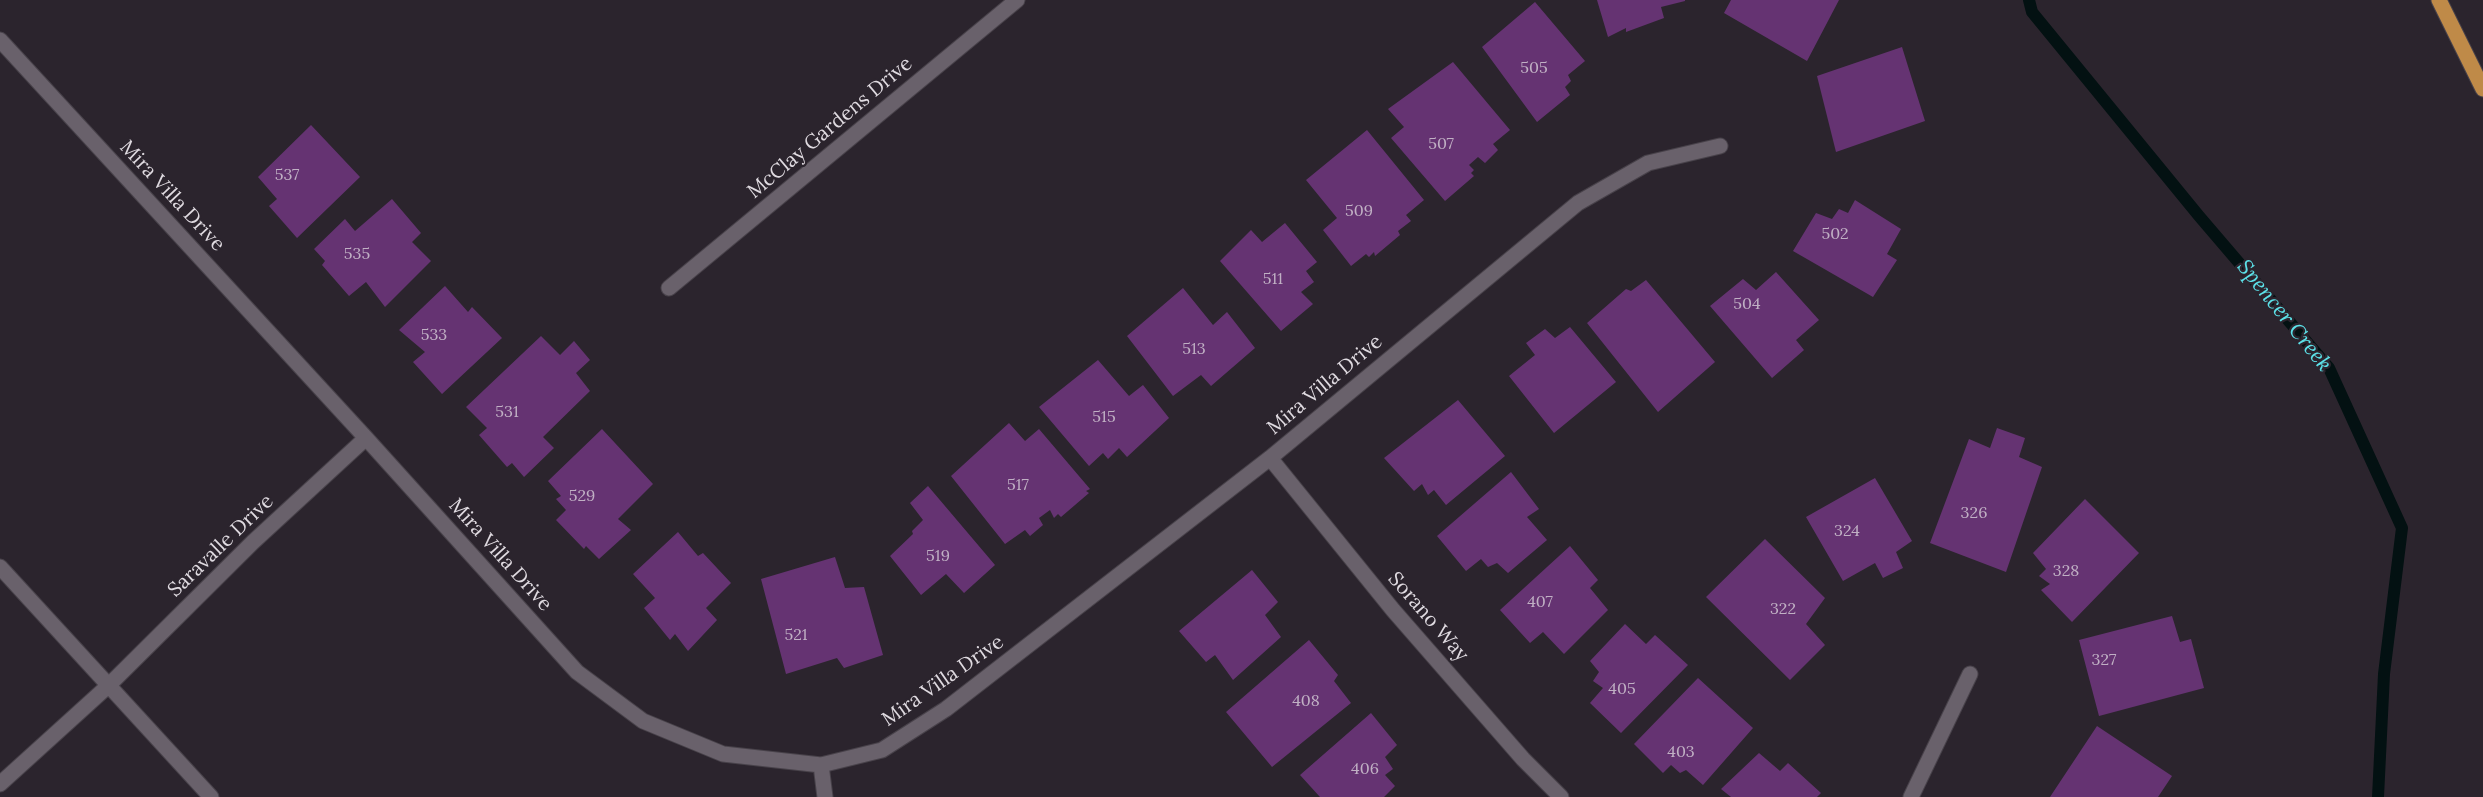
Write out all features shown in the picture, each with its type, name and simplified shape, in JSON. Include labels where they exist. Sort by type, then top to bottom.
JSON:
[{"type":"main road","points":[[2439,0],[2483,89]]},
{"type":"street","name":"McClay Gardens Drive","points":[[669,288],[1017,0]]},
{"type":"street","name":"Mira Villa Drive","points":[[0,40],[366,438],[577,672],[643,721],[723,754],[821,765],[882,750],[946,709],[1270,458],[1578,203],[1648,163],[1720,146]]},
{"type":"street","name":"Saravalle Drive","points":[[0,784],[108,686],[253,542],[366,438]]},
{"type":"street","name":"Sorano Way","points":[[1270,458],[1394,610],[1523,759],[1562,797]]},
{"type":"street","points":[[0,567],[211,797]]},
{"type":"street","points":[[1911,797],[1970,674]]},
{"type":"street","points":[[821,765],[825,797]]},
{"type":"building","points":[[1597,0],[1685,1],[1661,7],[1664,18],[1626,32],[1626,28],[1608,37]]},
{"type":"building","points":[[1731,0],[1839,0],[1807,61],[1724,13]]},
{"type":"building","points":[[1535,2],[1585,61],[1568,75],[1571,81],[1565,87],[1570,95],[1537,122],[1482,47]]},
{"type":"building","points":[[1902,47],[1925,121],[1836,152],[1817,76]]},
{"type":"building","points":[[1453,62],[1510,130],[1493,144],[1498,150],[1485,163],[1478,157],[1469,165],[1474,170],[1471,173],[1474,176],[1445,201],[1391,138],[1404,127],[1388,109]]},
{"type":"building","points":[[311,125],[360,177],[297,238],[269,206],[277,199],[258,177]]},
{"type":"building","points":[[1367,130],[1424,200],[1406,215],[1411,221],[1398,231],[1400,235],[1375,256],[1374,252],[1369,257],[1366,254],[1351,266],[1323,230],[1337,218],[1306,180]]},
{"type":"building","points":[[392,199],[421,233],[412,242],[431,261],[385,307],[366,282],[349,296],[322,265],[325,261],[314,249],[345,219],[355,231]]},
{"type":"building","points":[[1855,200],[1901,229],[1887,254],[1897,260],[1873,297],[1793,251],[1816,213],[1832,219],[1839,209],[1848,213]]},
{"type":"building","points":[[1285,223],[1317,262],[1306,271],[1314,282],[1301,292],[1313,304],[1281,331],[1220,261],[1251,230],[1262,242]]},
{"type":"building","points":[[1776,272],[1819,320],[1796,340],[1804,350],[1772,378],[1710,306],[1743,279],[1756,290]]},
{"type":"building","points":[[1646,280],[1715,362],[1658,412],[1587,323],[1626,289],[1631,291]]},
{"type":"building","points":[[445,286],[468,312],[472,307],[502,338],[442,394],[413,362],[425,352],[399,330]]},
{"type":"building","points":[[1183,288],[1213,325],[1227,312],[1255,348],[1211,386],[1201,375],[1173,396],[1127,336]]},
{"type":"building","points":[[1570,327],[1616,382],[1554,433],[1509,376],[1535,355],[1526,343],[1545,329],[1555,338]]},
{"type":"building","points":[[541,336],[560,355],[574,341],[590,360],[576,373],[590,391],[543,437],[554,448],[524,477],[512,463],[507,467],[479,435],[487,428],[466,407]]},
{"type":"building","points":[[1098,360],[1129,396],[1143,385],[1169,418],[1127,457],[1119,448],[1108,459],[1103,453],[1089,466],[1039,407]]},
{"type":"building","points":[[1458,400],[1505,456],[1446,505],[1434,490],[1428,495],[1422,484],[1414,491],[1384,458]]},
{"type":"building","points":[[1009,423],[1025,441],[1039,429],[1090,489],[1086,491],[1089,493],[1061,517],[1058,514],[1054,518],[1050,510],[1039,518],[1043,525],[1030,536],[1025,530],[1005,544],[951,476]]},
{"type":"building","points":[[1997,428],[2025,438],[2019,457],[2042,467],[2006,572],[1930,543],[1969,439],[1990,448]]},
{"type":"building","points":[[602,429],[653,484],[618,519],[631,530],[599,559],[586,546],[584,549],[556,520],[566,510],[556,499],[561,496],[548,481]]},
{"type":"building","points":[[1511,472],[1539,509],[1527,517],[1547,540],[1508,573],[1497,563],[1488,567],[1481,559],[1466,571],[1437,536]]},
{"type":"building","points":[[1875,478],[1912,541],[1896,552],[1903,568],[1883,578],[1875,563],[1843,581],[1806,517]]},
{"type":"building","points":[[928,486],[995,565],[964,593],[946,574],[921,595],[890,556],[913,534],[912,531],[923,520],[910,503]]},
{"type":"building","points":[[2085,499],[2139,553],[2072,622],[2041,590],[2050,584],[2039,576],[2046,569],[2033,553]]},
{"type":"building","points":[[678,532],[698,556],[703,553],[731,583],[706,608],[717,620],[688,651],[675,634],[670,640],[644,608],[655,598],[633,574]]},
{"type":"building","points":[[1765,539],[1825,598],[1806,624],[1825,645],[1790,680],[1706,597]]},
{"type":"building","points":[[1570,546],[1598,580],[1590,588],[1608,610],[1564,654],[1543,632],[1530,643],[1500,610]]},
{"type":"building","points":[[835,557],[845,588],[864,587],[883,655],[844,668],[837,658],[786,674],[761,579]]},
{"type":"building","points":[[1252,570],[1278,602],[1265,615],[1281,637],[1233,680],[1215,655],[1206,662],[1179,631]]},
{"type":"building","points":[[2172,616],[2180,642],[2191,639],[2204,688],[2099,716],[2079,640]]},
{"type":"building","points":[[1625,624],[1646,644],[1655,635],[1688,665],[1621,733],[1590,703],[1603,688],[1593,681],[1599,672],[1590,661]]},
{"type":"building","points":[[1309,640],[1338,675],[1334,681],[1351,703],[1272,767],[1226,712]]},
{"type":"building","points":[[1698,678],[1753,728],[1703,785],[1686,770],[1680,773],[1671,765],[1663,773],[1634,744]]},
{"type":"building","points":[[1371,713],[1397,745],[1385,757],[1393,769],[1385,775],[1395,786],[1384,797],[1320,797],[1300,775]]},
{"type":"building","points":[[2097,726],[2172,776],[2158,797],[2050,797]]},
{"type":"building","points":[[1759,753],[1780,771],[1788,763],[1821,793],[1817,797],[1731,797],[1721,789]]},
{"type":"waterway","name":"Spencer Creek","points":[[2029,0],[2032,12],[2199,216],[2329,368],[2402,528],[2384,674],[2378,797]]}]
